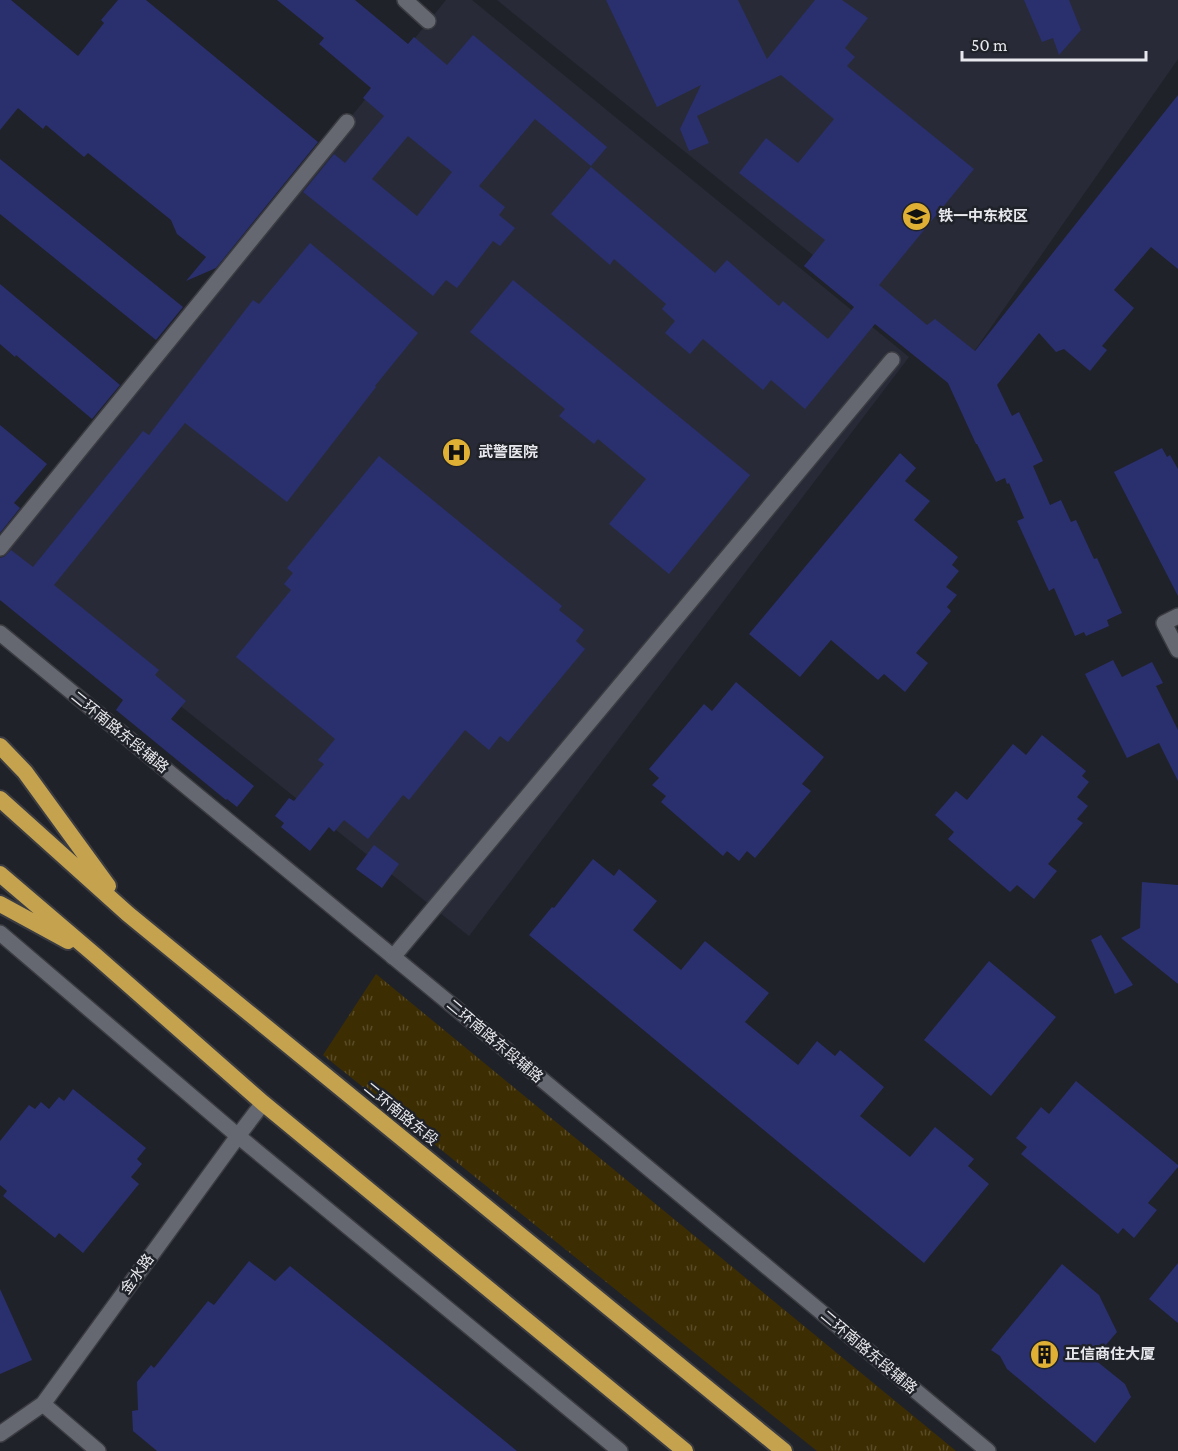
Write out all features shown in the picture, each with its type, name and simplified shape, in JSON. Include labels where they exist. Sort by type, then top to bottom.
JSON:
[{"type":"highway","points":[[0,746],[25,772],[128,914]]},
{"type":"highway","name":"二环南路东段","points":[[0,799],[128,914],[784,1451]]},
{"type":"highway","points":[[0,874],[263,1103],[685,1451]]},
{"type":"highway","points":[[0,904],[96,956]]},
{"type":"main road","points":[[405,0],[429,21]]},
{"type":"main road","points":[[0,548],[347,122]]},
{"type":"main road","points":[[393,957],[892,360]]},
{"type":"main road","points":[[1178,616],[1164,623],[1178,650]]},
{"type":"main road","name":"二环南路东段辅路","points":[[0,633],[988,1451]]},
{"type":"main road","points":[[0,933],[238,1136],[620,1451]]},
{"type":"main road","name":"金水路","points":[[0,1434],[43,1404],[263,1103]]},
{"type":"main road","points":[[43,1404],[98,1451]]},
{"type":"shaded area","name":"武警医院","points":[[446,0],[472,0],[909,357],[469,936],[0,562],[0,548]]},
{"type":"shaded area","name":"铁一中东校区","points":[[497,0],[1178,0],[1178,59],[959,373]]},
{"type":"green space","points":[[376,974],[956,1451],[817,1451],[323,1055]]},
{"type":"building","points":[[0,0],[11,0],[78,56],[104,23],[101,20],[118,0],[146,0],[318,142],[216,268],[186,281],[206,257],[177,234],[171,220],[88,153],[84,157],[46,125],[43,129],[18,108],[0,130]]},
{"type":"building","points":[[277,0],[355,0],[408,44],[414,37],[447,65],[473,35],[607,147],[591,166],[535,119],[479,186],[505,207],[499,215],[515,228],[500,246],[493,241],[457,288],[446,280],[433,296],[303,192],[334,154],[345,163],[384,116],[363,98],[371,88],[319,44],[324,38]],"holes":[[[408,136],[452,172],[417,216],[372,179]]]},
{"type":"building","points":[[606,0],[738,0],[767,59],[815,0],[842,0],[868,18],[845,48],[855,57],[847,66],[974,169],[879,285],[927,325],[935,319],[975,351],[1178,95],[1178,269],[1151,247],[1114,290],[1134,308],[1102,346],[1107,350],[1090,371],[1064,349],[1056,352],[1039,333],[997,385],[1012,416],[1019,412],[1043,461],[1033,466],[1050,505],[1061,500],[1071,522],[1076,520],[1094,559],[1097,558],[1122,613],[1107,620],[1109,626],[1086,636],[1084,632],[1075,636],[1054,588],[1049,591],[1017,521],[1024,518],[1009,483],[1007,484],[1005,478],[996,482],[948,383],[875,324],[805,409],[771,380],[763,390],[703,339],[690,354],[665,333],[675,321],[662,309],[666,304],[614,259],[610,265],[551,214],[591,167],[715,273],[727,260],[779,306],[783,301],[828,339],[854,307],[804,266],[825,240],[739,173],[766,138],[798,163],[834,119],[781,75],[697,116],[709,143],[689,151],[680,129],[701,85],[657,107]]},
{"type":"building","points":[[1024,0],[1069,0],[1081,30],[1059,55],[1053,38],[1042,42]]},
{"type":"building","points":[[0,159],[183,307],[156,340],[0,214]]},
{"type":"building","points":[[310,243],[418,333],[287,502],[185,423],[54,585],[159,670],[155,675],[186,701],[171,719],[254,786],[237,807],[116,710],[123,700],[0,600],[0,558],[11,550],[33,567],[143,431],[149,435],[253,300],[259,304]]},
{"type":"building","points":[[513,280],[750,475],[669,574],[609,524],[646,479],[598,439],[594,444],[559,416],[565,409],[470,332]]},
{"type":"building","points":[[0,284],[120,385],[92,419],[0,344]]},
{"type":"building","points":[[0,425],[47,464],[14,503],[20,508],[0,533]]},
{"type":"building","points":[[1162,448],[1167,457],[1170,455],[1178,469],[1178,596],[1114,472]]},
{"type":"building","points":[[900,453],[916,468],[905,481],[930,501],[914,520],[958,557],[952,565],[959,571],[946,587],[957,595],[947,607],[951,611],[916,653],[928,663],[905,692],[884,674],[878,680],[831,640],[800,677],[749,634]]},
{"type":"building","points":[[379,456],[562,606],[559,610],[584,630],[576,641],[585,649],[508,742],[500,736],[489,750],[465,730],[409,800],[403,795],[368,839],[344,820],[334,832],[329,827],[310,851],[281,827],[284,823],[275,816],[289,798],[294,801],[324,764],[318,760],[335,739],[236,657],[291,590],[284,584],[293,573],[287,568]]},
{"type":"building","points":[[1113,660],[1122,677],[1152,662],[1163,683],[1156,686],[1178,730],[1178,781],[1159,743],[1127,758],[1085,674]]},
{"type":"building","points":[[736,682],[824,757],[802,784],[811,791],[755,858],[747,851],[739,861],[727,851],[723,856],[661,802],[666,796],[652,785],[659,778],[649,769],[704,704],[712,711]]},
{"type":"building","points":[[1042,735],[1086,771],[1082,776],[1089,782],[1077,797],[1088,806],[1077,819],[1083,823],[1048,864],[1057,871],[1034,899],[1017,885],[1010,892],[948,839],[954,832],[935,815],[956,791],[967,800],[1013,744],[1026,755]]},
{"type":"building","points":[[374,845],[399,864],[382,888],[356,869]]},
{"type":"building","points":[[593,859],[614,876],[619,869],[657,901],[633,930],[681,970],[705,941],[769,993],[745,1022],[798,1065],[817,1041],[835,1056],[840,1050],[884,1087],[860,1116],[910,1157],[935,1127],[974,1159],[968,1166],[989,1184],[924,1263],[529,935]]},
{"type":"building","points":[[1142,882],[1178,885],[1178,984],[1121,938],[1140,928]]},
{"type":"building","points":[[1101,935],[1133,985],[1115,994],[1091,940]]},
{"type":"building","points":[[989,961],[1056,1017],[991,1096],[924,1040]]},
{"type":"building","points":[[1076,1081],[1178,1165],[1148,1203],[1157,1210],[1134,1238],[1123,1228],[1118,1234],[1021,1154],[1027,1147],[1016,1138],[1041,1107],[1049,1114]]},
{"type":"building","points":[[73,1089],[146,1148],[137,1159],[142,1164],[131,1177],[139,1184],[83,1253],[59,1233],[55,1238],[3,1196],[7,1191],[0,1185],[0,1141],[29,1105],[35,1109],[41,1102],[49,1109],[59,1097],[64,1101]]},
{"type":"building","points":[[249,1261],[275,1281],[290,1266],[517,1451],[157,1451],[133,1431],[132,1411],[138,1410],[137,1382],[151,1365],[154,1368],[208,1301],[214,1305]]},
{"type":"building","points":[[1178,1263],[1178,1323],[1149,1299]]},
{"type":"building","name":"正信商住大厦","points":[[1062,1264],[1099,1295],[1117,1332],[1094,1359],[1125,1384],[1131,1397],[1095,1443],[1007,1369],[1000,1356],[991,1350]]},
{"type":"building","points":[[0,1289],[32,1360],[0,1374]]},
{"type":"place","name":"铁一中东校区","points":[[917,216]]},
{"type":"place","name":"武警医院","points":[[457,452]]},
{"type":"place","name":"正信商住大厦","points":[[1044,1354]]}]
